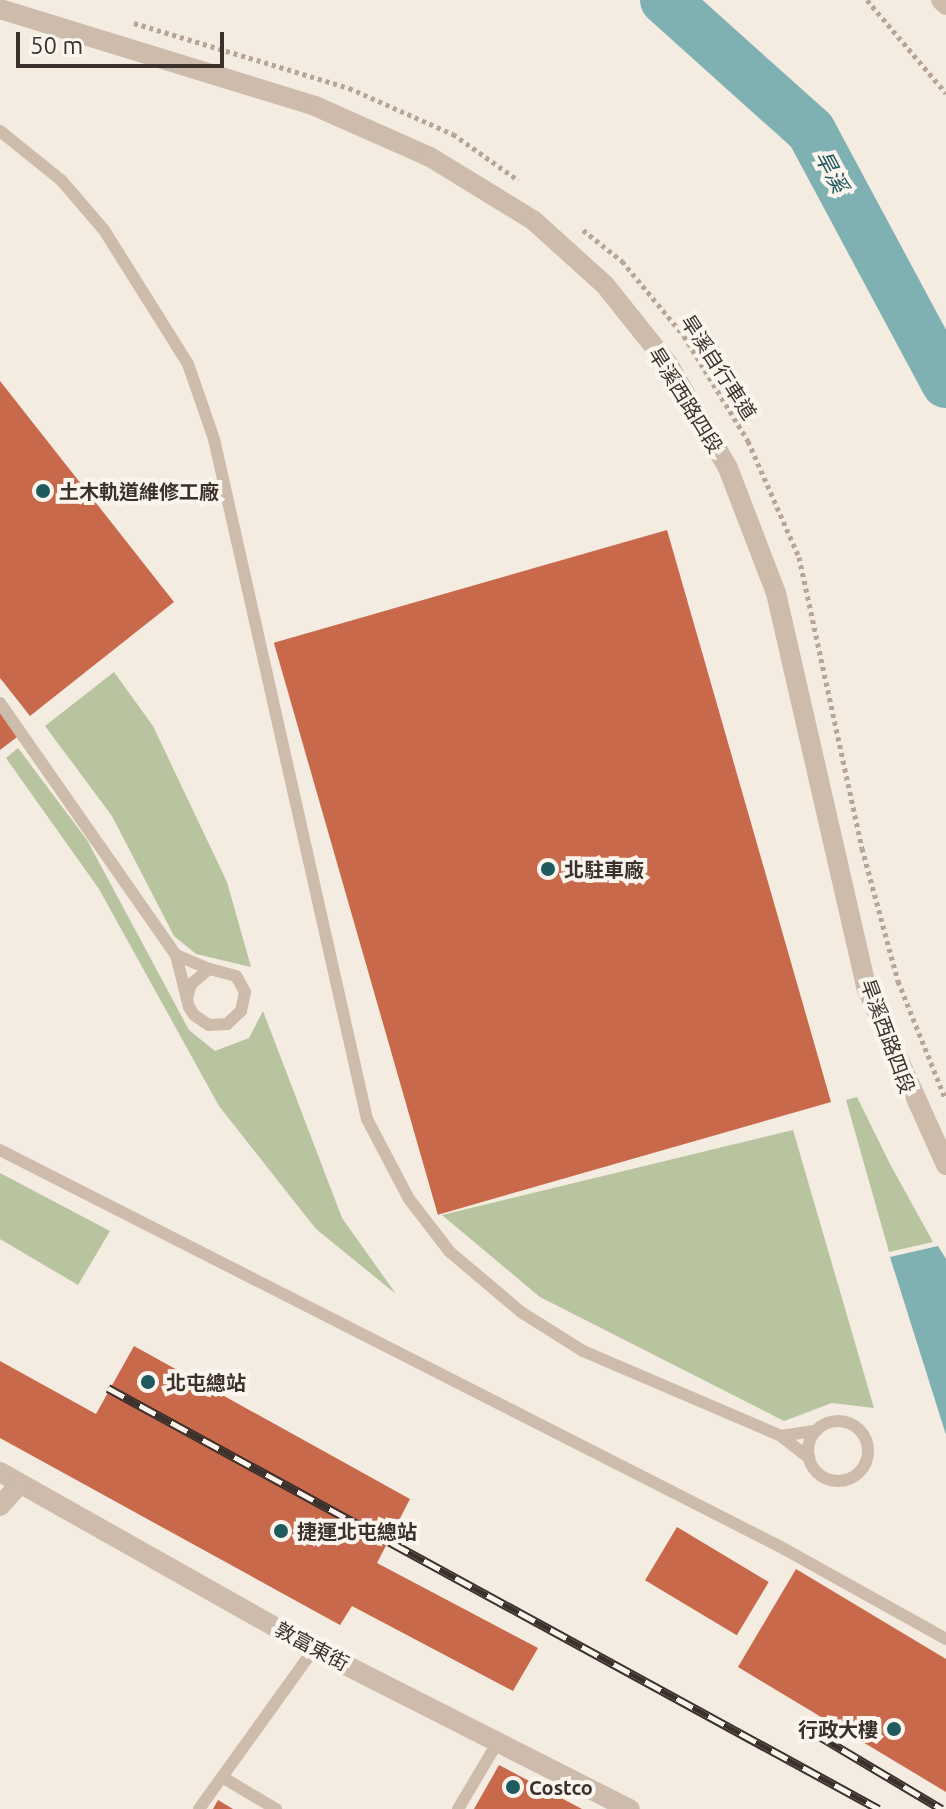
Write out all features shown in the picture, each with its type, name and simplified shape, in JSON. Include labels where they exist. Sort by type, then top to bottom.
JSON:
[{"type":"street","points":[[941,0],[946,5]]},
{"type":"street","name":"旱溪西路四段","points":[[0,9],[315,106],[430,157],[533,220],[605,285],[668,364],[728,468],[776,593],[867,989],[946,1165]]},
{"type":"street","name":"敦富東街","points":[[0,1472],[314,1649],[630,1809]]},
{"type":"street","points":[[0,1506],[19,1485]]},
{"type":"lane","points":[[0,131],[61,180],[104,230],[188,364],[214,439],[367,1119],[409,1199],[450,1252],[533,1320],[583,1351],[781,1436],[809,1458],[819,1475],[837,1482],[856,1476],[868,1460],[867,1440],[854,1425],[835,1421],[817,1430],[781,1436]]},
{"type":"lane","points":[[0,703],[176,955],[194,1015],[209,1025],[227,1024],[241,1011],[245,992],[236,976],[176,955]]},
{"type":"lane","points":[[187,998],[191,984],[209,969]]},
{"type":"lane","points":[[0,1150],[779,1546],[946,1639]]},
{"type":"lane","points":[[809,1458],[817,1430]]},
{"type":"lane","points":[[199,1809],[314,1649]]},
{"type":"lane","points":[[458,1809],[499,1740]]},
{"type":"lane","points":[[222,1777],[276,1809]]},
{"type":"path","points":[[867,0],[946,93]]},
{"type":"path","points":[[130,22],[349,88],[453,134],[529,188]]},
{"type":"path","name":"旱溪自行車道","points":[[576,224],[622,261],[684,336],[748,441],[799,557],[870,877],[898,981],[946,1101]]},
{"type":"green space","points":[[114,672],[153,726],[227,882],[251,967],[196,954],[174,936],[112,816],[45,726]]},
{"type":"green space","points":[[18,748],[87,840],[189,1030],[215,1051],[249,1038],[263,1011],[342,1218],[396,1294],[316,1229],[219,1106],[99,889],[6,758]]},
{"type":"green space","points":[[857,1097],[933,1242],[889,1252],[846,1100]]},
{"type":"green space","points":[[793,1130],[874,1408],[832,1403],[784,1421],[540,1297],[442,1215]]},
{"type":"green space","points":[[0,1173],[110,1231],[78,1285],[0,1239]]},
{"type":"water","points":[[938,1246],[946,1259],[946,1435],[890,1257]]},
{"type":"building","name":"土木軌道維修工廠","points":[[0,381],[174,602],[30,716],[0,678]]},
{"type":"building","name":"北駐車廠","points":[[667,530],[831,1102],[438,1215],[274,643]]},
{"type":"building","points":[[0,708],[21,734],[0,750]]},
{"type":"building","name":"捷運北屯總站","points":[[134,1346],[410,1499],[377,1563],[538,1648],[513,1691],[352,1606],[340,1625],[0,1438],[0,1361],[96,1414]]},
{"type":"building","points":[[677,1527],[769,1582],[737,1635],[645,1580]]},
{"type":"building","name":"行政大樓","points":[[796,1569],[946,1659],[946,1792],[738,1667]]},
{"type":"building","name":"Costco","points":[[499,1765],[582,1809],[474,1809]]},
{"type":"building","points":[[218,1800],[233,1809],[213,1809]]},
{"type":"waterway","name":"旱溪","points":[[665,0],[811,131],[946,383]]},
{"type":"railway","points":[[108,1388],[879,1809]]},
{"type":"railway","points":[[811,1731],[942,1809]]},
{"type":"place","name":"土木軌道維修工廠","points":[[43,491]]},
{"type":"place","name":"北駐車廠","points":[[548,869]]},
{"type":"place","name":"北屯總站","points":[[148,1382]]},
{"type":"place","name":"捷運北屯總站","points":[[281,1531]]},
{"type":"place","name":"行政大樓","points":[[894,1729]]},
{"type":"place","name":"Costco","points":[[513,1787]]}]
